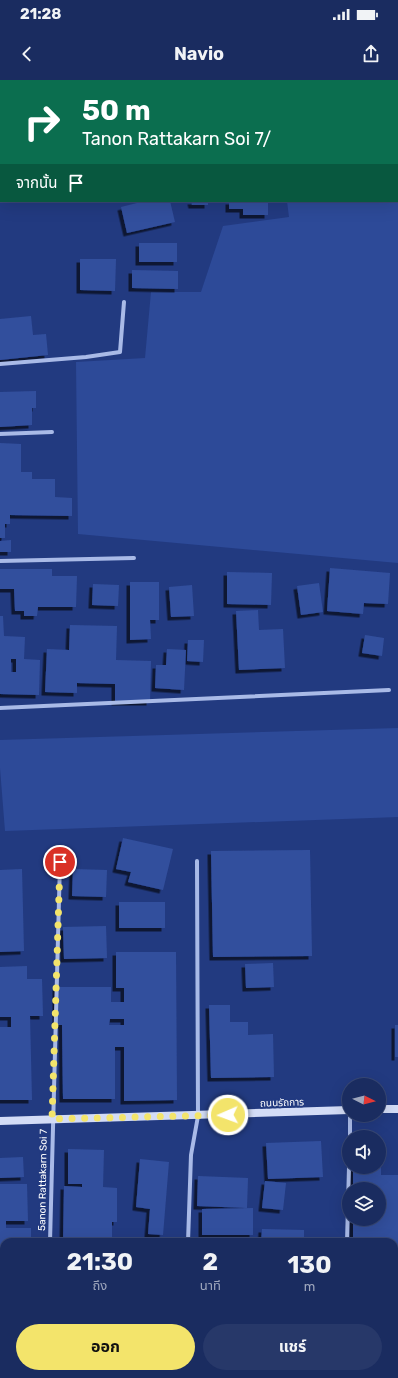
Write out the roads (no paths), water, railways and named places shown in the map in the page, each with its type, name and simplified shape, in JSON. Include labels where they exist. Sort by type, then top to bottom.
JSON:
[{"type":"street","points":[[0,364],[86,357],[120,352],[124,302]]},
{"type":"street","points":[[0,434],[52,432]]},
{"type":"street","points":[[0,561],[134,558]]},
{"type":"street","points":[[0,708],[388,690]]},
{"type":"street","points":[[188,1238],[191,1155],[198,1116],[196,861]]},
{"type":"street","name":"5anon Rattakarn Soi 7","points":[[50,1238],[52,1119],[60,862]]},
{"type":"street","points":[[386,1109],[398,1109]]},
{"type":"street","name":"ถนนรัถการ","points":[[0,1121],[198,1116],[342,1110]]},
{"type":"street","points":[[347,1238],[349,1174]]}]
